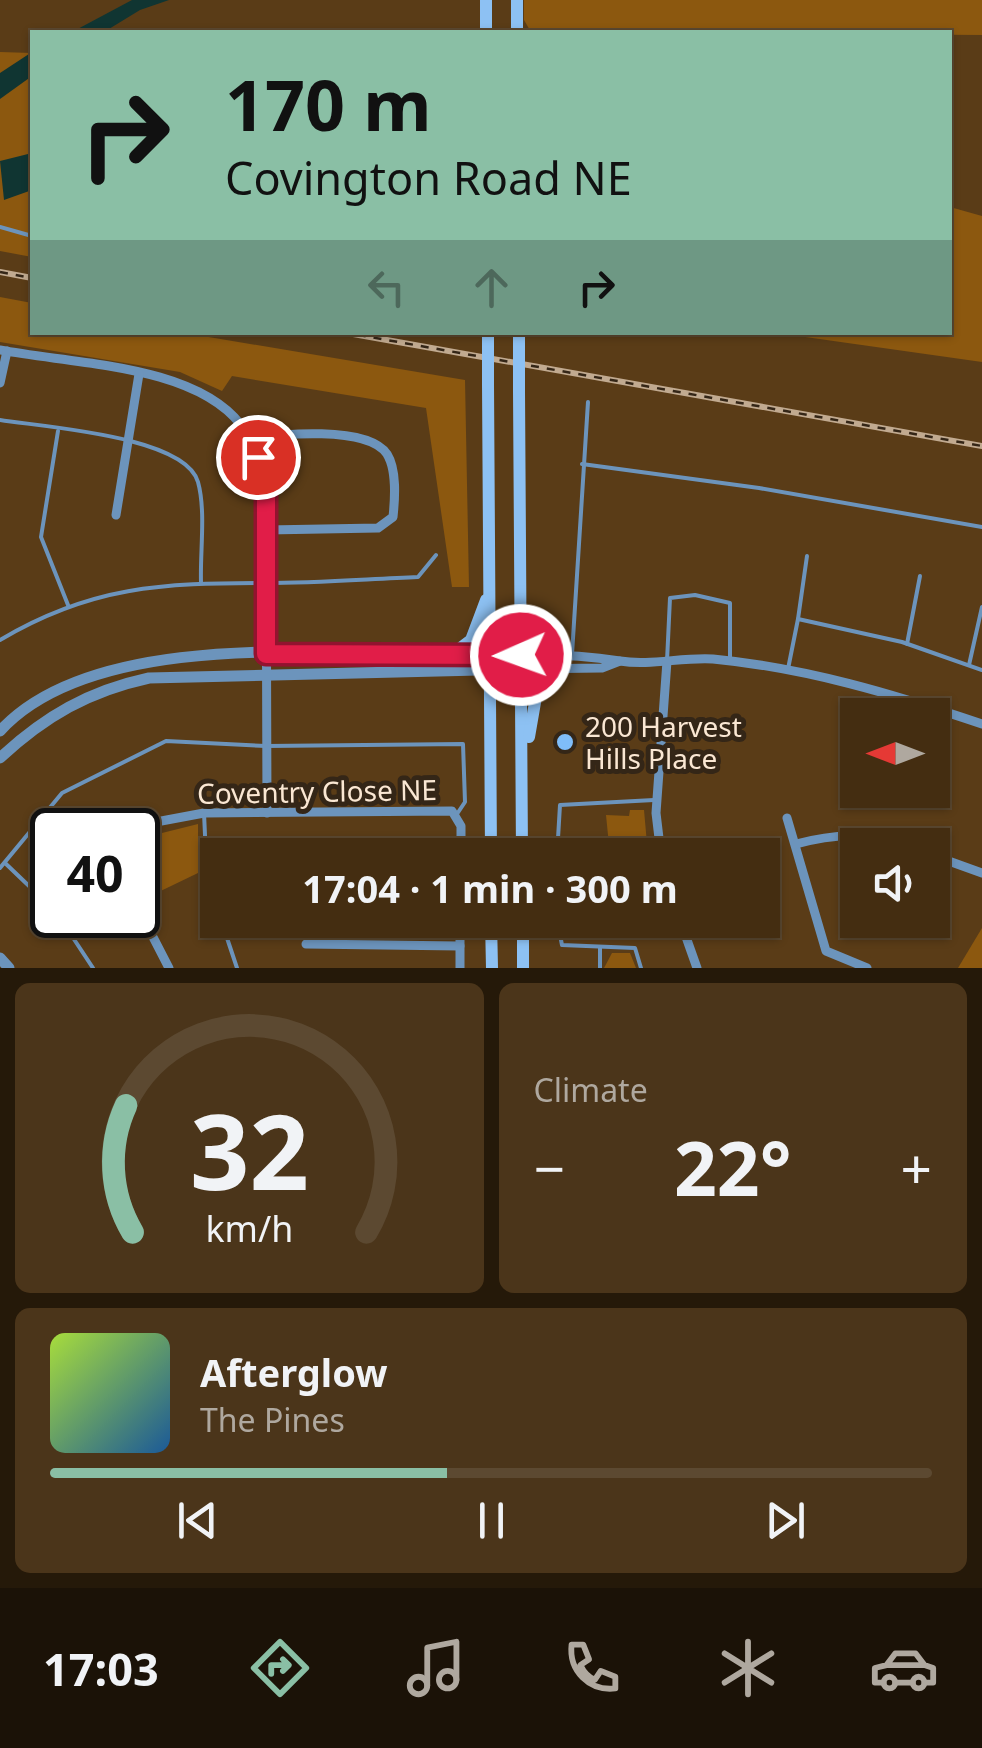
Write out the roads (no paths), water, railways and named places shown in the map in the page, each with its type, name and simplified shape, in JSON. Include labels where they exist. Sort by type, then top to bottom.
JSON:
[{"type":"main road","points":[[486,0],[486,30]]},
{"type":"main road","points":[[517,0],[518,30]]},
{"type":"main road","points":[[488,335],[491,838]]},
{"type":"main road","points":[[520,335],[522,838]]},
{"type":"main road","points":[[450,656],[471,640],[489,588]]},
{"type":"main road","points":[[522,784],[537,691],[548,670]]},
{"type":"main road","points":[[492,938],[492,968]]},
{"type":"main road","points":[[523,938],[523,968]]},
{"type":"street","points":[[0,383],[3,350],[175,380],[205,392],[242,426],[266,490],[266,813]]},
{"type":"street","points":[[116,515],[139,374]]},
{"type":"street","points":[[249,439],[289,432],[333,435],[379,445],[390,458],[396,496],[393,517],[378,528],[267,530]]},
{"type":"street","points":[[0,730],[61,689],[123,664],[266,654],[490,656],[548,670],[602,668],[620,661]]},
{"type":"street","points":[[0,758],[68,704],[110,686],[150,678],[490,671],[572,654],[620,661],[730,662],[788,669],[906,696],[982,724]]},
{"type":"street","points":[[659,838],[656,800],[667,661]]},
{"type":"street","name":"Coventry Close NE","points":[[160,821],[204,813],[457,814],[459,838]]},
{"type":"street","points":[[788,818],[826,951],[868,968]]},
{"type":"street","points":[[796,844],[840,836]]},
{"type":"street","points":[[950,862],[982,874]]},
{"type":"street","points":[[154,938],[169,968]]},
{"type":"street","points":[[460,938],[460,968]]},
{"type":"street","points":[[686,938],[697,968]]},
{"type":"street","points":[[306,944],[460,946]]},
{"type":"street","points":[[0,958],[9,968]]},
{"type":"lane","points":[[0,227],[30,235]]},
{"type":"lane","points":[[572,654],[588,402]]},
{"type":"lane","points":[[0,420],[171,452],[190,465],[199,484],[200,582]]},
{"type":"lane","points":[[58,430],[41,537],[68,605]]},
{"type":"lane","points":[[582,464],[759,488],[982,526]]},
{"type":"lane","points":[[0,640],[68,605],[111,592],[200,582],[418,577],[436,555]]},
{"type":"lane","points":[[788,669],[808,556]]},
{"type":"lane","points":[[907,644],[920,576]]},
{"type":"lane","points":[[667,661],[667,609],[670,598],[682,594],[730,603],[730,662]]},
{"type":"lane","points":[[969,665],[982,606]]},
{"type":"lane","points":[[798,619],[907,644],[982,670]]},
{"type":"lane","points":[[0,868],[62,793],[166,741],[266,746],[463,744],[465,802],[457,814]]},
{"type":"lane","points":[[558,838],[560,805],[656,800]]},
{"type":"lane","points":[[204,813],[205,838]]},
{"type":"lane","points":[[5,863],[30,887]]},
{"type":"lane","points":[[73,938],[93,968]]},
{"type":"lane","points":[[227,938],[238,968]]},
{"type":"lane","points":[[561,938],[562,945],[634,948],[641,968]]},
{"type":"lane","points":[[600,948],[600,968]]},
{"type":"water","points":[[132,0],[169,0],[140,10],[107,30],[76,30]]},
{"type":"water","points":[[30,53],[30,77],[0,99],[0,73]]},
{"type":"water","points":[[30,154],[30,191],[4,200],[0,161]]},
{"type":"railway","points":[[0,272],[30,278]]},
{"type":"railway","points":[[359,335],[982,446]]},
{"type":"place","name":"200 Harvest Hills Place","points":[[565,742]]}]
